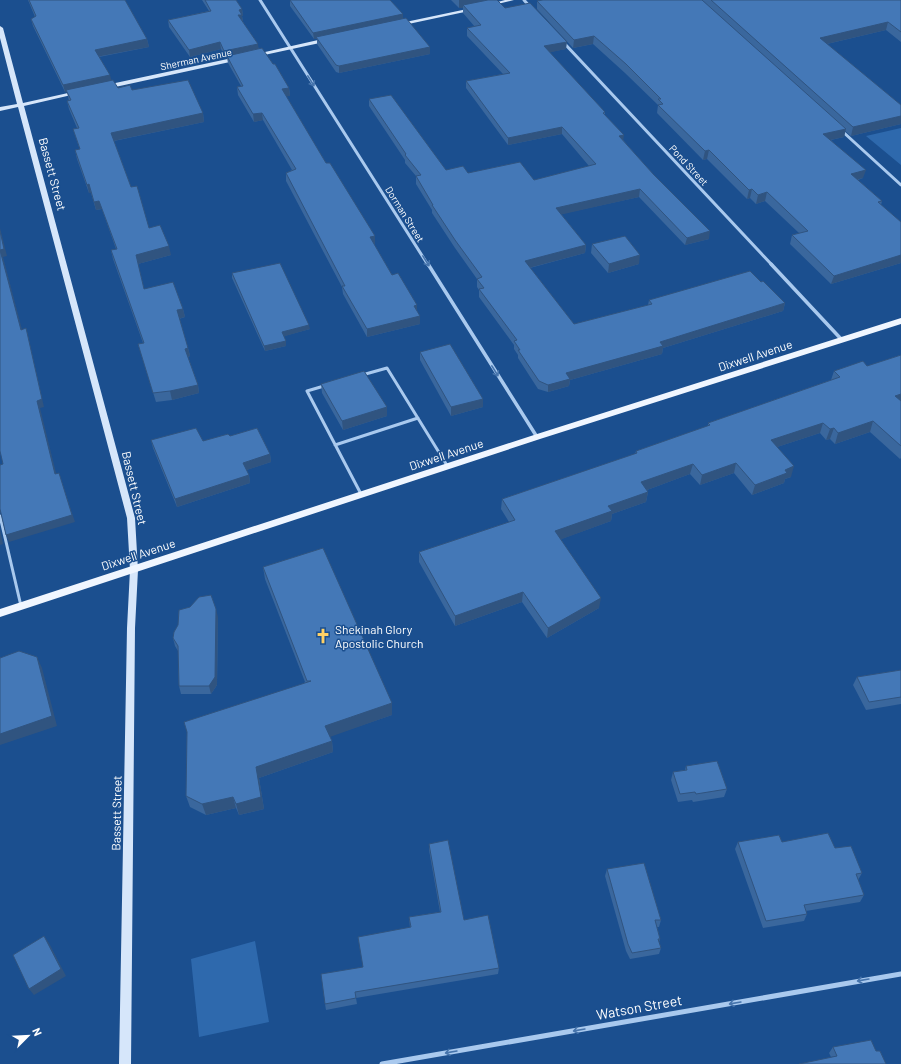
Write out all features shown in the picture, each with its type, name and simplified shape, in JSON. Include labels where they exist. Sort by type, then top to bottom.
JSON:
[{"type":"main road","name":"Dixwell Avenue","points":[[0,613],[537,437],[901,321]]},
{"type":"street","name":"Dorman Street","points":[[260,0],[537,437]]},
{"type":"street","points":[[483,6],[512,0]]},
{"type":"street","points":[[524,0],[532,9]]},
{"type":"street","points":[[391,26],[475,8]]},
{"type":"street","name":"Bassett Street","points":[[0,28],[22,105],[131,518],[134,570],[131,628],[125,1064]]},
{"type":"street","name":"Pond Street","points":[[559,38],[842,341]]},
{"type":"street","points":[[252,56],[330,39]]},
{"type":"street","name":"Sherman Avenue","points":[[97,89],[244,58]]},
{"type":"street","points":[[0,109],[81,92]]},
{"type":"street","points":[[836,127],[901,185]]},
{"type":"street","name":"Watson Street","points":[[382,1064],[901,974]]},
{"type":"lane","points":[[358,376],[387,368],[448,467]]},
{"type":"lane","points":[[329,385],[307,391],[362,495]]},
{"type":"lane","points":[[335,444],[418,418]]},
{"type":"lane","points":[[0,516],[21,606]]},
{"type":"shaded area","points":[[901,128],[901,165],[866,136]]},
{"type":"shaded area","points":[[255,941],[269,1022],[199,1037],[191,959]]},
{"type":"building","points":[[29,0],[125,0],[147,39],[95,50],[110,75],[63,85],[31,19],[36,16]]},
{"type":"building","points":[[205,0],[236,0],[242,9],[239,10],[242,15],[238,15],[258,44],[224,51],[220,42],[189,50],[168,20],[211,11]]},
{"type":"building","points":[[290,0],[390,0],[403,14],[313,33]]},
{"type":"building","points":[[488,0],[497,0],[505,8],[530,3],[567,42],[544,46],[605,112],[603,113],[624,135],[619,136],[654,175],[710,231],[687,238],[640,189],[556,208],[586,245],[525,261],[574,324],[652,304],[649,300],[750,271],[761,282],[763,281],[785,303],[660,342],[663,346],[566,373],[570,379],[548,385],[539,381],[518,350],[520,350],[514,341],[517,340],[479,289],[484,288],[477,279],[482,277],[432,205],[416,176],[421,175],[405,155],[406,154],[369,99],[391,95],[446,170],[463,166],[468,173],[520,162],[534,180],[596,164],[562,127],[508,138],[466,81],[510,73],[467,28],[481,25],[463,5]]},
{"type":"building","points":[[702,0],[846,129],[823,134],[866,170],[851,174],[882,201],[878,202],[901,222],[901,255],[834,276],[792,235],[808,231],[767,192],[758,195],[752,189],[749,190],[709,150],[705,151],[658,105],[663,104],[658,99],[661,99],[626,64],[594,36],[574,40],[537,1]]},
{"type":"building","points":[[711,0],[901,0],[901,32],[888,22],[820,38],[901,105],[901,116],[853,127]]},
{"type":"building","points":[[406,18],[430,47],[339,66],[336,65],[316,37]]},
{"type":"building","points":[[262,48],[273,64],[275,64],[289,88],[282,89],[326,163],[330,163],[375,236],[370,237],[392,275],[398,273],[417,305],[414,306],[420,316],[367,329],[342,286],[345,286],[286,173],[296,169],[262,113],[253,114],[237,87],[243,86],[227,56]]},
{"type":"building","points":[[113,80],[118,88],[130,85],[132,90],[188,80],[203,113],[111,133],[131,187],[137,186],[149,228],[160,225],[169,246],[136,255],[144,289],[173,282],[183,309],[177,310],[188,348],[185,349],[198,385],[153,393],[138,344],[144,343],[111,250],[117,249],[99,201],[94,202],[89,184],[87,185],[75,150],[80,149],[73,129],[79,128],[67,101],[71,100],[66,90]]},
{"type":"building","points":[[0,231],[4,249],[0,250]]},
{"type":"building","points":[[625,236],[640,255],[609,264],[592,244]]},
{"type":"building","points":[[0,250],[21,330],[26,328],[42,399],[37,401],[55,474],[59,473],[72,515],[6,535],[0,509],[0,465],[3,464],[0,451]]},
{"type":"building","points":[[280,263],[309,325],[282,332],[286,341],[264,346],[232,273]]},
{"type":"building","points":[[450,344],[483,399],[451,407],[420,352]]},
{"type":"building","points":[[901,355],[901,394],[895,396],[901,401],[901,446],[873,421],[838,433],[834,428],[830,429],[823,423],[771,440],[794,466],[785,470],[787,473],[755,485],[736,463],[702,475],[693,464],[641,482],[648,492],[608,506],[612,511],[555,531],[601,598],[548,628],[523,592],[455,616],[419,552],[515,520],[502,499],[637,453],[636,451],[710,425],[708,423],[840,377],[834,371],[863,361],[867,366]]},
{"type":"building","points":[[364,371],[387,407],[342,421],[321,384]]},
{"type":"building","points":[[196,428],[203,441],[228,434],[230,436],[257,428],[270,454],[243,463],[249,475],[175,499],[151,440]]},
{"type":"building","points":[[323,548],[392,703],[325,726],[332,741],[256,767],[261,797],[236,804],[233,797],[202,804],[186,796],[187,732],[184,722],[311,681],[307,681],[263,567]]},
{"type":"building","points":[[211,595],[216,609],[215,677],[209,686],[179,686],[178,646],[173,638],[174,632],[178,625],[179,610],[190,607],[199,597]]},
{"type":"building","points":[[19,651],[37,657],[52,716],[0,734],[0,658]]},
{"type":"building","points":[[901,670],[901,697],[869,702],[857,677]]},
{"type":"building","points":[[717,761],[727,789],[696,794],[695,792],[680,794],[673,772],[687,770],[686,766]]},
{"type":"building","points":[[828,833],[835,848],[851,846],[862,873],[856,874],[864,895],[804,905],[807,914],[766,921],[738,842],[779,835],[782,842]]},
{"type":"building","points":[[448,840],[464,920],[488,915],[499,968],[355,992],[356,998],[325,1004],[321,974],[363,967],[358,937],[411,927],[409,917],[441,912],[429,844]]},
{"type":"building","points":[[644,863],[661,920],[655,920],[661,948],[632,953],[628,944],[607,869]]},
{"type":"building","points":[[44,936],[61,969],[29,989],[13,955]]},
{"type":"building","points":[[871,1040],[876,1051],[880,1051],[886,1064],[799,1064],[837,1056],[833,1047]]},
{"type":"place","name":"Shekinah Glory Apostolic Church","points":[[323,636]]}]
